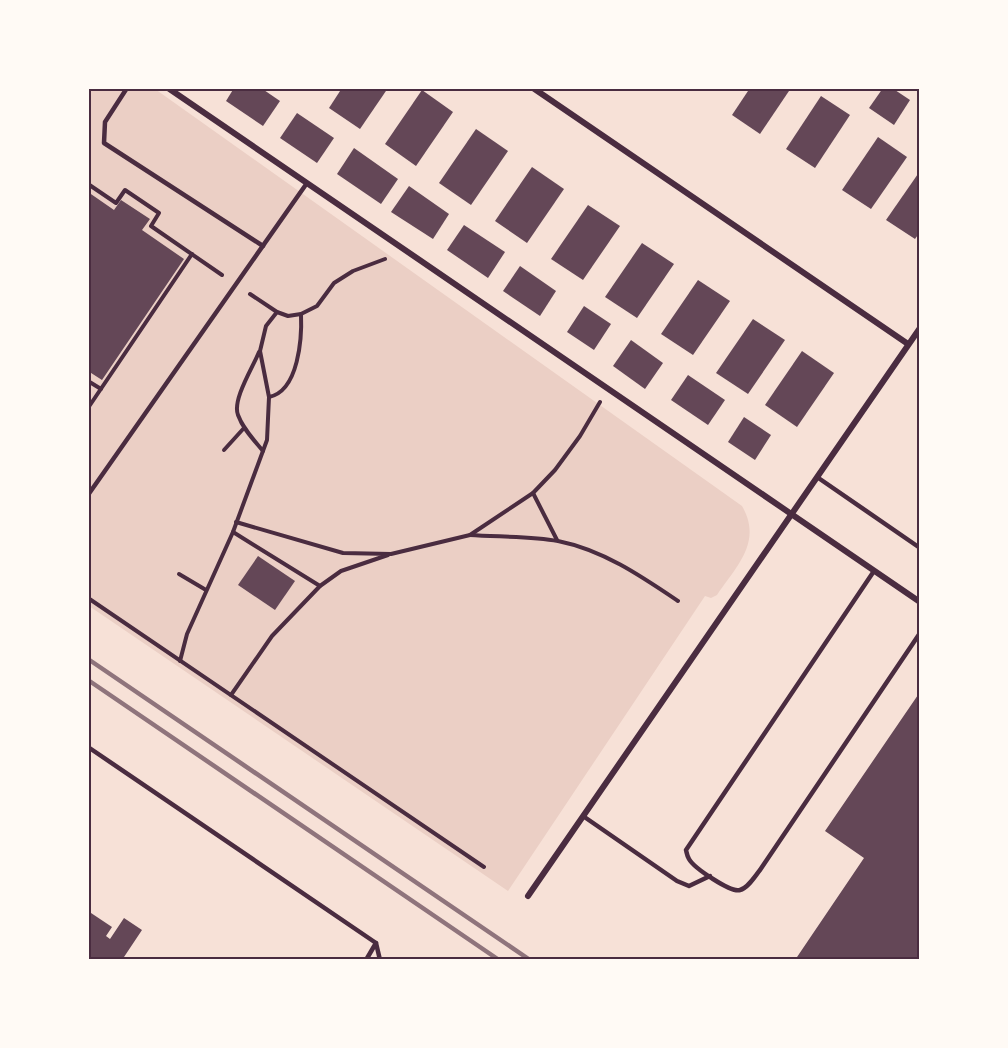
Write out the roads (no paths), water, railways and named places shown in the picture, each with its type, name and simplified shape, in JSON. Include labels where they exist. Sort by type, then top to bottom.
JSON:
[{"type":"street","points":[[168,88],[920,602]]},
{"type":"street","points":[[533,88],[908,344]]},
{"type":"street","points":[[528,896],[920,328]]},
{"type":"lane","points":[[127,88],[105,122],[104,143],[263,246]]},
{"type":"lane","points":[[88,495],[307,183]]},
{"type":"lane","points":[[817,477],[920,548]]},
{"type":"lane","points":[[874,572],[686,850],[687,857],[694,866],[729,889],[743,890],[750,883],[920,633]]},
{"type":"lane","points":[[88,747],[376,943],[380,960]]},
{"type":"lane","points":[[583,816],[677,881],[690,886],[710,876]]},
{"type":"lane","points":[[366,960],[376,943]]},
{"type":"railway","points":[[88,659],[530,960]]},
{"type":"railway","points":[[88,680],[499,960]]}]
